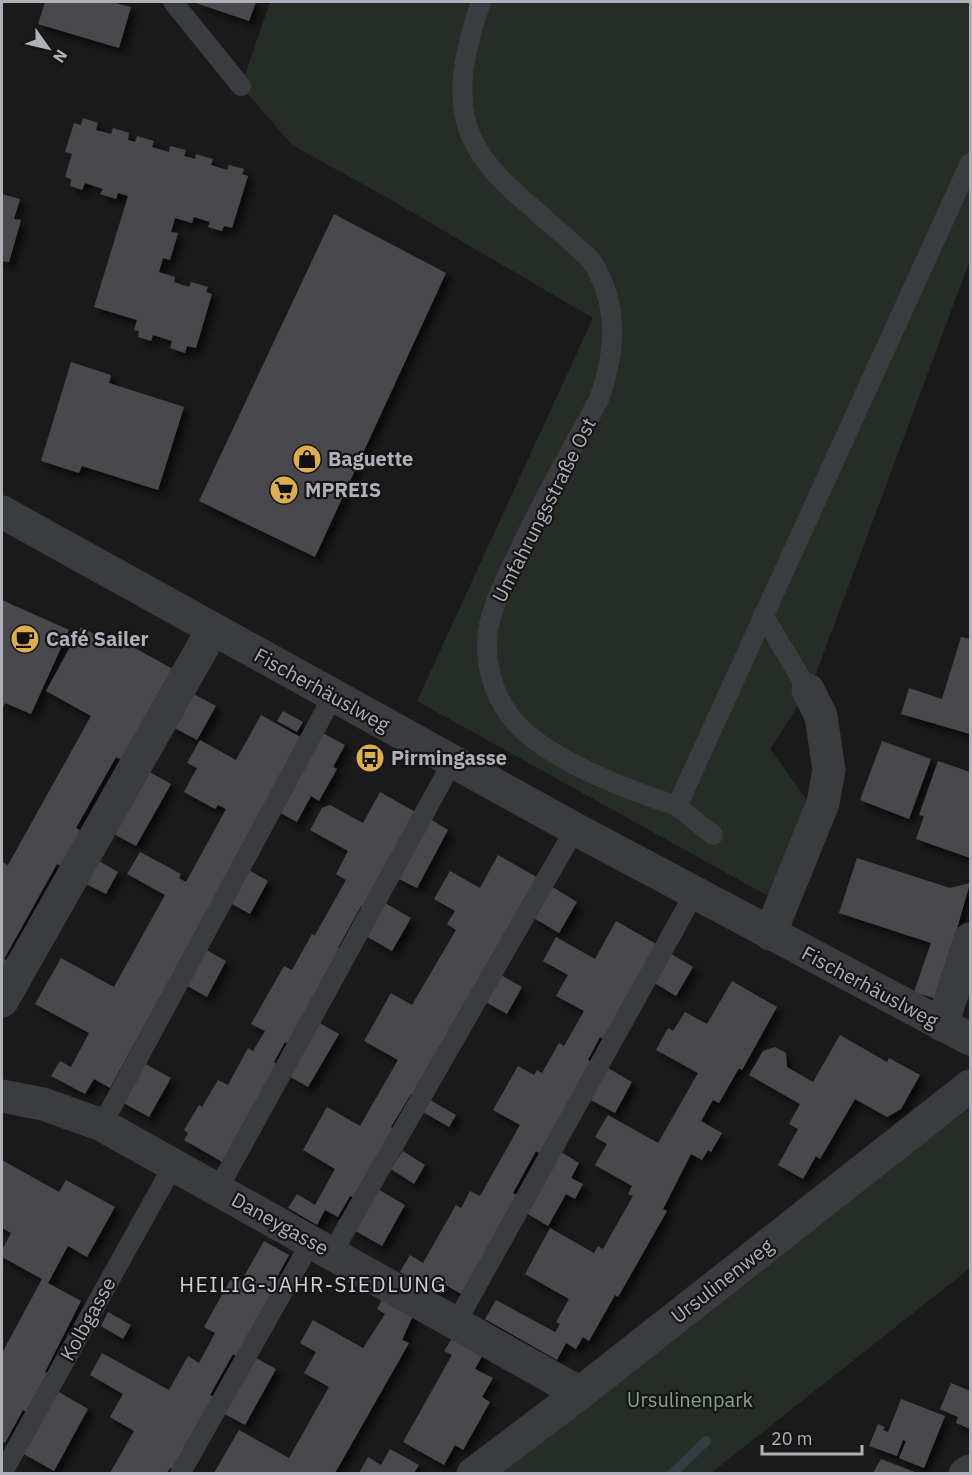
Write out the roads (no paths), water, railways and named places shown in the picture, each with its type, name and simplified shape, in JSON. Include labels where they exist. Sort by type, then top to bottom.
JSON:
[{"type":"street","name":"Fischerhäuslweg","points":[[2,512],[694,894],[956,1032]]},
{"type":"street","points":[[2,1001],[213,629]]},
{"type":"street","points":[[770,934],[823,803],[830,770],[821,716],[808,690]]},
{"type":"street","points":[[956,1032],[970,939]]},
{"type":"street","name":"Ursulinenweg","points":[[473,1473],[580,1393],[970,1086]]},
{"type":"street","name":"Daneygasse","points":[[2,1096],[44,1104],[102,1125],[580,1393]]},
{"type":"street","points":[[965,1473],[970,1471]]},
{"type":"lane","points":[[173,2],[241,86]]},
{"type":"lane","name":"Umfahrungsstraße Ost","points":[[481,2],[462,68],[464,118],[472,141],[483,160],[498,177],[590,259],[600,275],[610,301],[613,325],[607,377],[599,399],[527,533],[498,595],[489,627],[491,676],[499,698],[510,716],[540,744],[621,787],[677,806]]},
{"type":"lane","points":[[713,835],[677,806],[970,163]]},
{"type":"lane","points":[[763,615],[808,690]]},
{"type":"lane","points":[[102,1125],[333,696]]},
{"type":"lane","points":[[218,1189],[453,761]]},
{"type":"lane","points":[[180,1473],[321,1247],[575,829]]},
{"type":"lane","points":[[456,1323],[694,894]]},
{"type":"lane","name":"Kolbgasse","points":[[2,1473],[174,1164]]},
{"type":"waterway","points":[[672,1474],[706,1441]]},
{"type":"place","name":"Baguette","points":[[307,459]]},
{"type":"place","name":"MPREIS","points":[[284,490]]},
{"type":"place","name":"Café Sailer","points":[[25,639]]},
{"type":"place","name":"Pirmingasse","points":[[370,758]]},
{"type":"district","name":"HEILIG-JAHR-SIEDLUNG","points":[[313,1285]]},
{"type":"park label","name":"Ursulinenpark","points":[[690,1400]]}]
